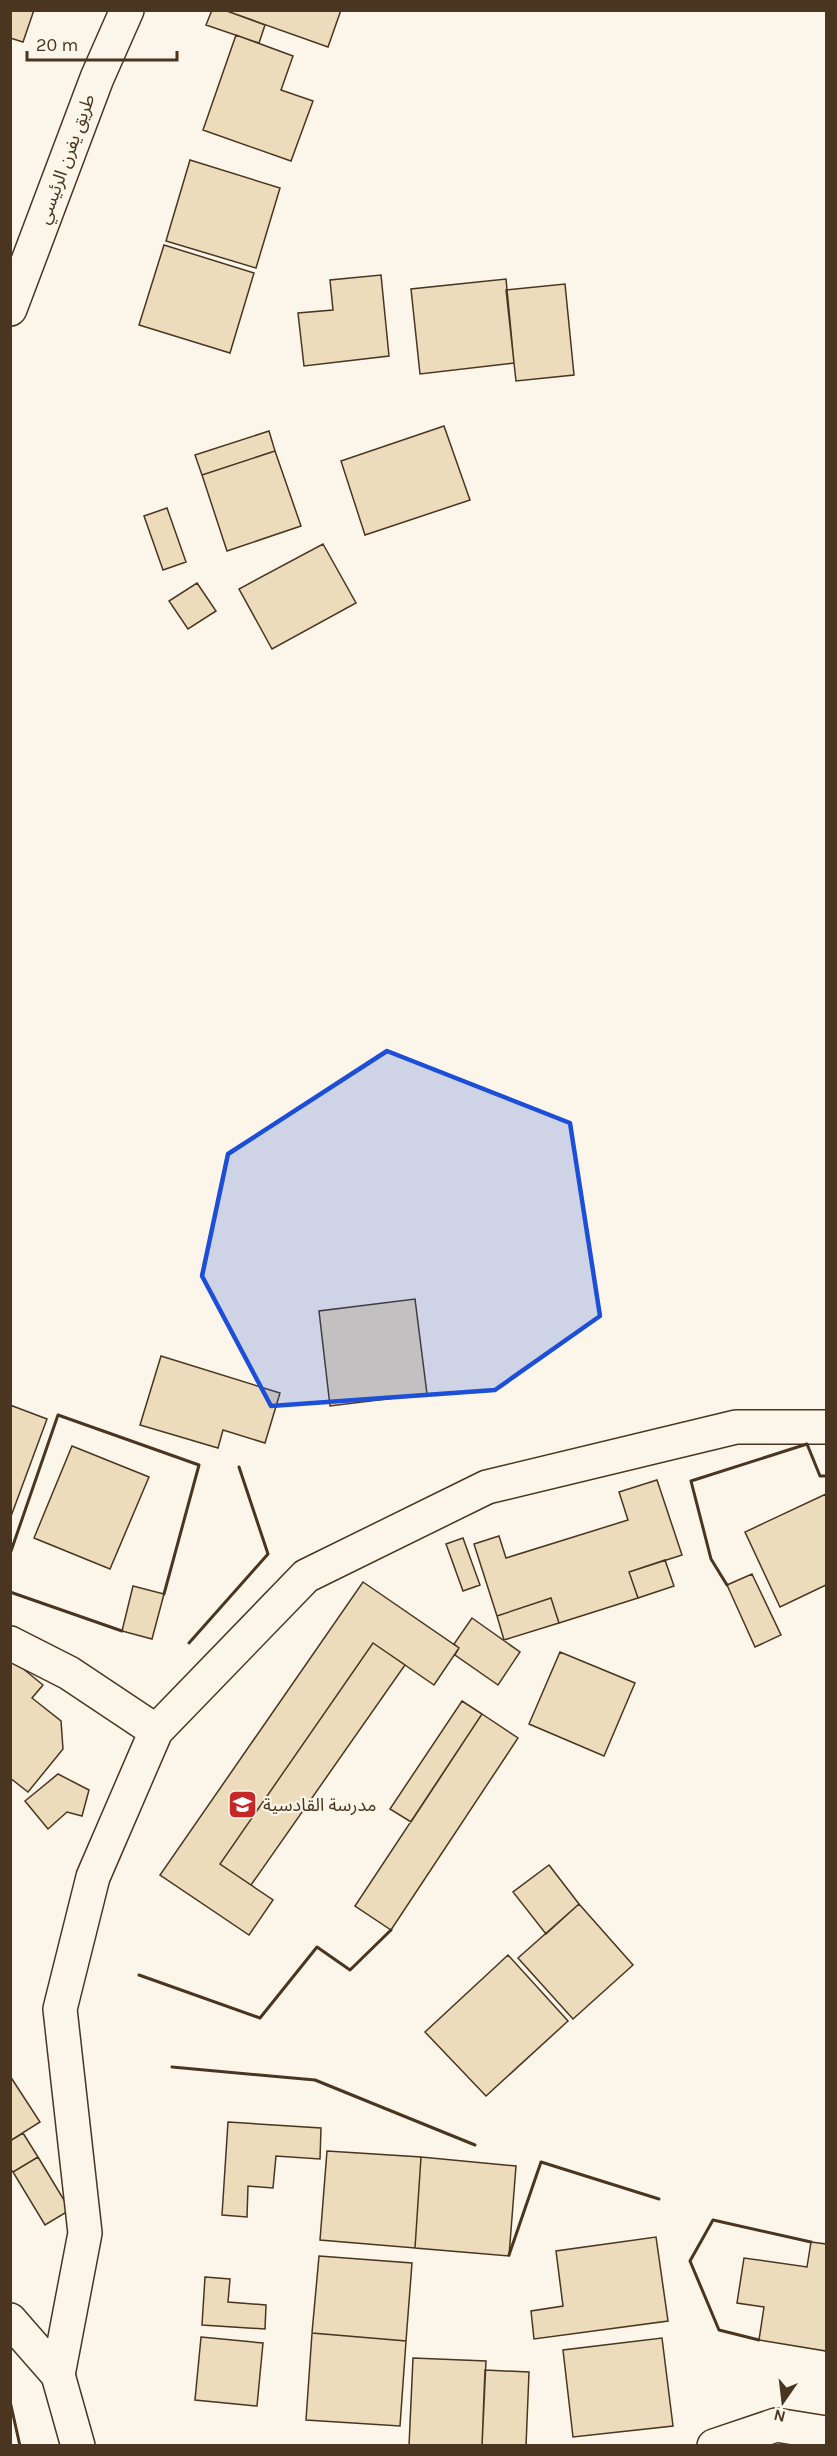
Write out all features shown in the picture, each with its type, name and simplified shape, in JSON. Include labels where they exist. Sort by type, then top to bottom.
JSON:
[{"type":"street","name":"طريق يفرن الرئيسي","points":[[10,309],[97,78],[127,10]]},
{"type":"street","points":[[58,2375],[85,2233],[60,2009],[93,1877],[156,1731],[306,1576],[487,1487],[736,1427],[826,1427]]},
{"type":"street","points":[[10,1643],[69,1673],[156,1731]]},
{"type":"street","points":[[10,2320],[58,2375],[78,2445]]},
{"type":"street","points":[[714,2445],[776,2425],[826,2433]]},
{"type":"highlighted area","points":[[387,1051],[570,1123],[600,1316],[495,1390],[271,1406],[202,1276],[228,1154]]},
{"type":"building","points":[[10,10],[34,10],[23,42],[10,38]]},
{"type":"building","points":[[212,10],[224,10],[265,25],[259,43],[206,25]]},
{"type":"building","points":[[224,10],[341,10],[328,47]]},
{"type":"building","points":[[236,35],[293,56],[281,90],[313,101],[291,161],[203,130]]},
{"type":"building","points":[[190,160],[280,188],[256,268],[166,241]]},
{"type":"building","points":[[164,245],[254,273],[230,353],[139,325]]},
{"type":"building","points":[[381,275],[389,356],[304,366],[298,313],[333,310],[330,280]]},
{"type":"building","points":[[506,279],[514,363],[420,374],[411,289]]},
{"type":"building","points":[[565,284],[574,375],[516,381],[506,290]]},
{"type":"building","points":[[444,426],[470,500],[365,535],[341,461]]},
{"type":"building","points":[[269,431],[275,451],[202,475],[195,455]]},
{"type":"building","points":[[275,451],[301,526],[227,551],[202,475]]},
{"type":"building","points":[[167,508],[186,562],[163,570],[144,516]]},
{"type":"building","points":[[323,544],[356,603],[272,649],[239,589]]},
{"type":"building","points":[[197,583],[216,611],[188,629],[169,601]]},
{"type":"building","points":[[415,1299],[427,1394],[330,1406],[319,1311]]},
{"type":"building","points":[[161,1356],[280,1393],[265,1443],[223,1430],[218,1448],[140,1425]]},
{"type":"building","points":[[10,1405],[47,1419],[10,1519]]},
{"type":"building","points":[[72,1446],[149,1477],[110,1569],[34,1538]]},
{"type":"building","points":[[657,1480],[682,1555],[629,1572],[638,1598],[559,1623],[551,1598],[497,1616],[474,1544],[499,1536],[506,1558],[628,1520],[619,1492]]},
{"type":"building","points":[[826,1494],[826,1585],[780,1607],[745,1532]]},
{"type":"building","points":[[463,1538],[480,1585],[463,1591],[446,1544]]},
{"type":"building","points":[[665,1560],[674,1586],[638,1598],[629,1572]]},
{"type":"building","points":[[752,1574],[781,1635],[755,1647],[727,1585]]},
{"type":"building","points":[[363,1582],[459,1648],[434,1685],[373,1643],[220,1864],[273,1900],[249,1935],[160,1875]]},
{"type":"building","points":[[133,1586],[164,1594],[152,1639],[122,1631]]},
{"type":"building","points":[[551,1598],[559,1623],[504,1640],[497,1616]]},
{"type":"building","points":[[472,1618],[520,1652],[498,1685],[455,1655],[459,1648],[454,1644]]},
{"type":"building","points":[[373,1643],[405,1665],[251,1885],[220,1864]]},
{"type":"building","points":[[560,1652],[635,1683],[604,1756],[529,1724]]},
{"type":"building","points":[[10,1658],[43,1685],[32,1698],[61,1721],[63,1749],[28,1792],[10,1778]]},
{"type":"building","points":[[462,1701],[482,1714],[411,1822],[390,1809]]},
{"type":"building","points":[[482,1714],[518,1738],[391,1930],[355,1906]]},
{"type":"building","points":[[58,1774],[89,1790],[82,1816],[67,1812],[48,1829],[25,1801]]},
{"type":"building","points":[[549,1865],[579,1904],[546,1934],[513,1892]]},
{"type":"building","points":[[579,1904],[633,1965],[573,2019],[518,1958]]},
{"type":"building","points":[[508,1955],[568,2021],[486,2096],[425,2032]]},
{"type":"building","points":[[12,2079],[40,2122],[10,2141],[10,2081]]},
{"type":"building","points":[[228,2122],[321,2128],[320,2159],[276,2156],[273,2188],[248,2186],[247,2217],[222,2215]]},
{"type":"building","points":[[23,2133],[38,2157],[13,2172],[10,2169],[10,2141]]},
{"type":"building","points":[[327,2151],[421,2157],[415,2248],[320,2240]]},
{"type":"building","points":[[38,2157],[70,2210],[45,2225],[13,2172]]},
{"type":"building","points":[[421,2157],[516,2166],[509,2256],[415,2248]]},
{"type":"building","points":[[656,2237],[668,2321],[534,2339],[531,2311],[563,2306],[556,2251]]},
{"type":"building","points":[[811,2242],[826,2244],[826,2351],[759,2340],[764,2307],[737,2303],[744,2258],[807,2267]]},
{"type":"building","points":[[319,2256],[412,2263],[406,2341],[312,2333]]},
{"type":"building","points":[[205,2277],[230,2279],[228,2302],[266,2305],[265,2329],[202,2325]]},
{"type":"building","points":[[312,2333],[406,2341],[400,2426],[306,2420]]},
{"type":"building","points":[[201,2337],[263,2343],[257,2406],[195,2400]]},
{"type":"building","points":[[662,2338],[673,2426],[573,2437],[563,2350]]},
{"type":"building","points":[[413,2358],[486,2361],[482,2446],[409,2446]]},
{"type":"building","points":[[485,2370],[529,2372],[526,2446],[482,2446]]},
{"type":"wall","points":[[10,1554],[58,1415],[199,1465],[164,1594]]},
{"type":"wall","points":[[727,1585],[711,1559],[691,1481],[807,1444],[820,1476],[826,1476]]},
{"type":"wall","points":[[189,1643],[268,1554],[239,1467]]},
{"type":"wall","points":[[10,1592],[122,1631]]},
{"type":"wall","points":[[139,1975],[260,2018],[317,1947],[350,1970],[391,1930]]},
{"type":"wall","points":[[172,2067],[315,2080],[475,2145]]},
{"type":"wall","points":[[509,2255],[541,2162],[659,2199]]},
{"type":"wall","points":[[759,2340],[719,2330],[690,2261],[713,2220],[811,2242]]},
{"type":"wall","points":[[10,2401],[20,2446]]},
{"type":"place","name":"مدرسة القادسية","points":[[242,1805]]}]
